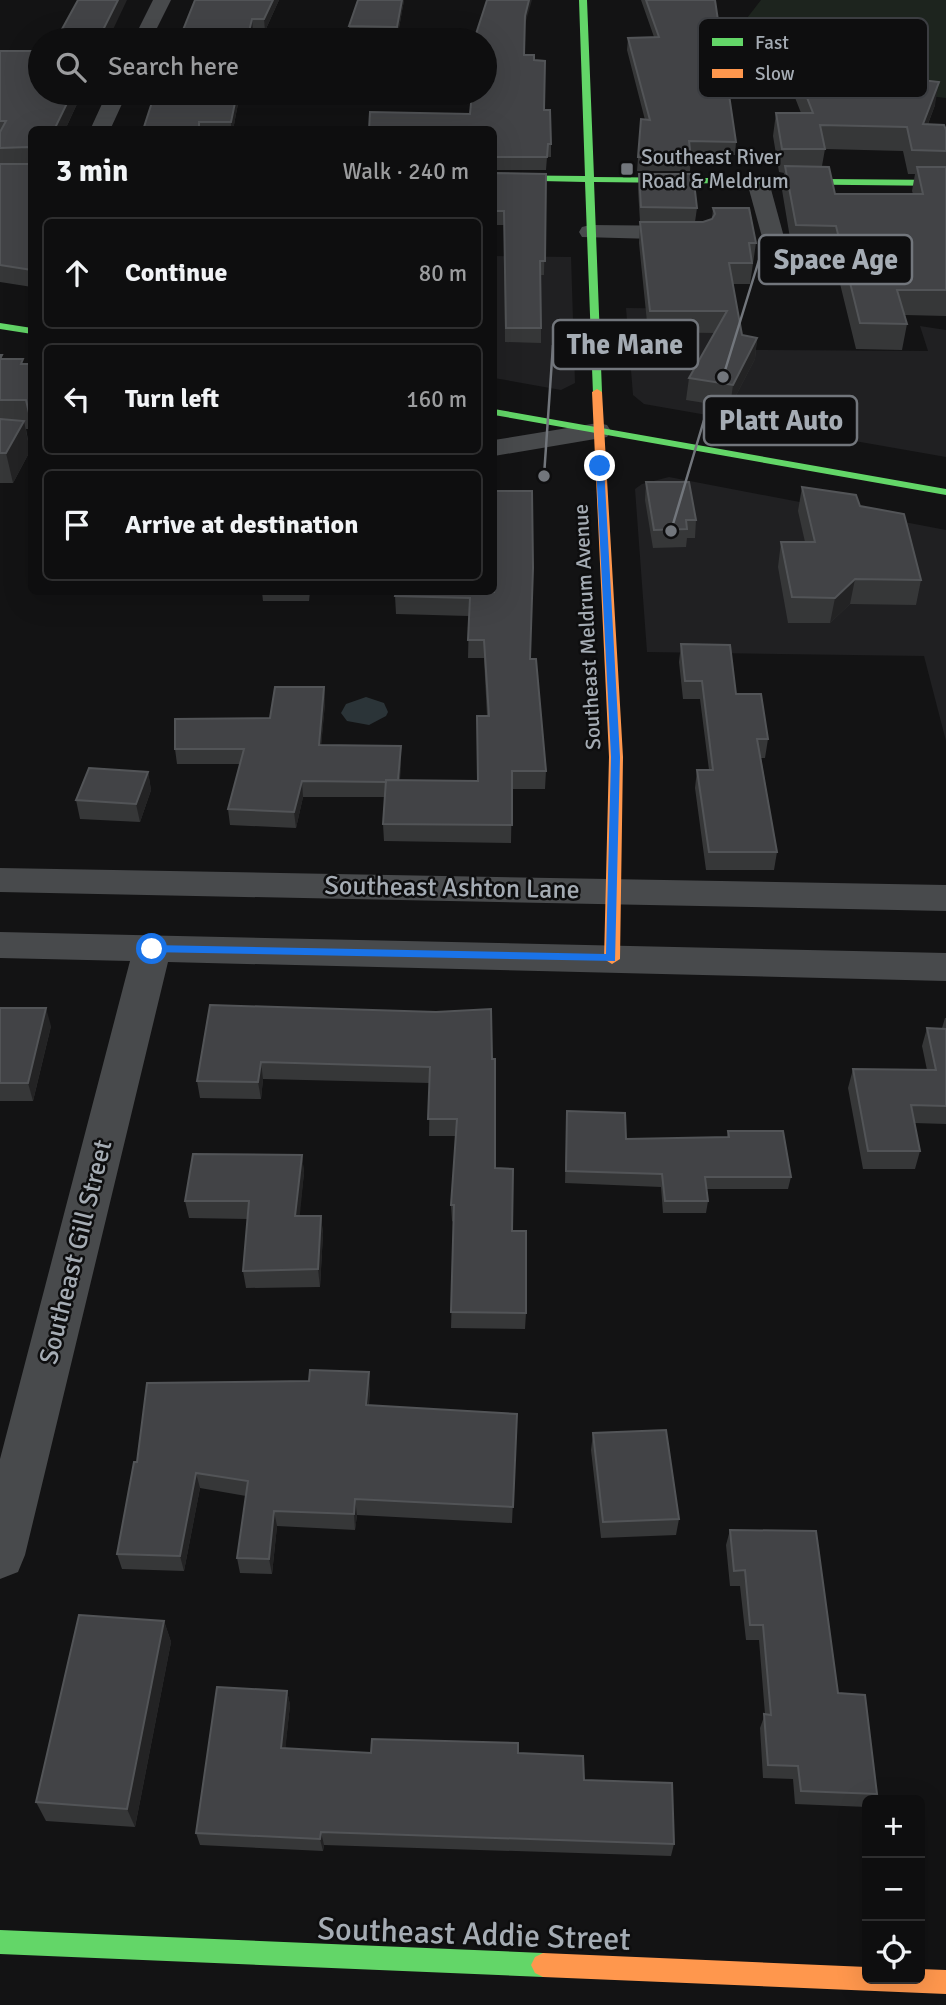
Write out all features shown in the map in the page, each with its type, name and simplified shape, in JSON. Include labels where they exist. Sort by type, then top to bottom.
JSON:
[{"type":"street","points":[[148,28],[162,0]]},
{"type":"street","name":"Southeast Meldrum Avenue","points":[[583,0],[598,431],[615,757],[611,958]]},
{"type":"street","points":[[102,126],[111,105]]},
{"type":"street","points":[[497,178],[946,183]]},
{"type":"street","points":[[758,181],[779,259]]},
{"type":"street","points":[[590,232],[700,233]]},
{"type":"street","points":[[0,326],[28,330]]},
{"type":"street","points":[[497,413],[946,492]]},
{"type":"street","points":[[497,448],[598,431]]},
{"type":"street","name":"Southeast Ashton Lane","points":[[0,880],[946,898]]},
{"type":"street","points":[[0,945],[946,967]]},
{"type":"street","name":"Southeast Gill Street","points":[[0,1555],[152,949]]},
{"type":"street","name":"Southeast Addie Street","points":[[0,1942],[946,1982]]},
{"type":"shaded area","points":[[761,0],[946,0],[946,98],[928,96],[928,18],[747,18]]},
{"type":"shaded area","points":[[497,256],[571,257],[575,383],[561,390],[497,379]]},
{"type":"shaded area","points":[[626,308],[711,309],[742,350],[928,351],[920,326],[946,330],[946,457],[644,404],[633,395]]},
{"type":"shaded area","points":[[669,477],[946,530],[946,741],[924,656],[647,652],[635,489],[642,484]]},
{"type":"shaded area","points":[[366,697],[384,703],[388,712],[386,716],[369,725],[347,721],[341,713],[346,704]]},
{"type":"building","points":[[78,0],[118,0],[104,28],[63,28]]},
{"type":"building","points":[[195,0],[273,0],[264,19],[252,19],[250,28],[184,28]]},
{"type":"building","points":[[358,0],[402,0],[397,27],[349,26]]},
{"type":"building","points":[[487,0],[529,0],[525,16],[524,55],[534,55],[534,60],[545,61],[544,110],[550,110],[551,144],[548,144],[547,157],[497,157],[497,126],[369,126],[370,112],[470,114],[471,105],[497,105],[497,28],[478,28]]},
{"type":"building","points":[[646,0],[715,0],[718,18],[698,18],[698,98],[729,98],[736,142],[689,141],[691,158],[638,157],[641,119],[650,120],[628,38],[659,37]]},
{"type":"building","points":[[0,51],[28,51],[28,105],[66,105],[56,126],[28,126],[28,147],[0,148],[0,132],[6,121],[0,121]]},
{"type":"building","points":[[928,81],[939,82],[923,124],[944,125],[946,151],[912,150],[907,127],[820,125],[825,149],[782,149],[776,113],[813,113],[807,98],[928,98]]},
{"type":"building","points":[[151,105],[235,105],[231,122],[199,122],[199,126],[144,126]]},
{"type":"building","points":[[0,164],[28,164],[28,269],[0,265]]},
{"type":"building","points":[[785,166],[829,167],[835,194],[923,194],[917,167],[946,167],[946,290],[897,290],[907,324],[860,323],[836,226],[796,225]]},
{"type":"building","points":[[497,173],[546,174],[545,261],[540,261],[541,328],[506,328],[504,211],[497,211]]},
{"type":"building","points":[[639,174],[693,174],[697,208],[641,207]]},
{"type":"building","points":[[713,208],[749,208],[756,243],[749,243],[752,263],[729,263],[742,335],[757,338],[733,385],[689,378],[727,311],[650,311],[640,222],[703,222],[712,219],[715,214]]},
{"type":"building","points":[[0,359],[23,359],[21,364],[28,364],[28,409],[26,400],[0,400]]},
{"type":"building","points":[[0,419],[24,421],[6,453],[0,453]]},
{"type":"building","points":[[646,482],[689,482],[696,520],[686,520],[687,529],[654,530]]},
{"type":"building","points":[[802,487],[856,495],[860,506],[904,514],[921,580],[855,579],[835,598],[792,597],[781,542],[815,542]]},
{"type":"building","points":[[497,491],[532,491],[530,659],[536,659],[546,771],[512,771],[512,825],[383,824],[386,780],[478,781],[477,716],[489,716],[484,640],[468,640],[470,598],[395,596],[497,595]]},
{"type":"building","points":[[681,644],[730,645],[736,694],[761,694],[768,739],[757,739],[777,852],[709,852],[697,770],[713,770],[702,681],[685,681]]},
{"type":"building","points":[[275,687],[324,687],[319,745],[401,746],[398,780],[302,781],[294,812],[228,809],[244,749],[175,749],[175,719],[270,718]]},
{"type":"building","points":[[89,768],[148,772],[136,804],[76,800]]},
{"type":"building","points":[[210,1005],[436,1012],[491,1009],[492,1059],[495,1059],[495,1168],[513,1169],[512,1231],[526,1231],[526,1313],[451,1312],[454,1205],[451,1205],[457,1119],[428,1119],[430,1067],[261,1062],[258,1082],[197,1081]]},
{"type":"building","points":[[0,1008],[46,1008],[28,1083],[0,1083]]},
{"type":"building","points":[[927,1028],[946,1029],[946,1106],[911,1105],[920,1151],[868,1151],[853,1069],[936,1070]]},
{"type":"building","points":[[567,1111],[625,1113],[626,1139],[729,1137],[728,1131],[783,1131],[791,1177],[705,1177],[708,1201],[665,1201],[662,1174],[566,1171]]},
{"type":"building","points":[[193,1154],[302,1155],[295,1216],[321,1216],[318,1269],[243,1271],[249,1201],[185,1201]]},
{"type":"building","points":[[310,1370],[369,1372],[366,1405],[517,1414],[513,1507],[355,1499],[354,1514],[274,1511],[269,1559],[237,1558],[248,1481],[196,1473],[180,1556],[117,1554],[134,1462],[137,1462],[147,1383],[309,1381]]},
{"type":"building","points":[[666,1430],[679,1519],[603,1522],[593,1433]]},
{"type":"building","points":[[730,1530],[816,1531],[838,1693],[865,1695],[877,1794],[801,1791],[798,1766],[768,1765],[764,1714],[771,1715],[763,1625],[750,1625],[745,1570],[734,1571]]},
{"type":"building","points":[[79,1615],[164,1621],[127,1809],[36,1802]]},
{"type":"building","points":[[217,1687],[287,1691],[281,1748],[371,1753],[372,1739],[518,1743],[518,1753],[583,1756],[584,1780],[672,1783],[674,1844],[321,1832],[320,1839],[196,1833]]},
{"type":"traffic: fast","points":[[583,0],[597,392]]},
{"type":"traffic: fast","points":[[497,178],[946,183]]},
{"type":"traffic: fast","points":[[0,326],[28,330]]},
{"type":"traffic: fast","points":[[497,413],[946,492]]},
{"type":"traffic: fast","points":[[0,1942],[543,1965]]},
{"type":"traffic: slow","points":[[597,392],[616,757],[612,959]]},
{"type":"traffic: slow","points":[[543,1965],[946,1982]]},
{"type":"place","name":"Southeast River Road & Meldrum","points":[[627,169]]},
{"type":"place","name":"Space Age","points":[[723,377]]},
{"type":"place","name":"The Mane","points":[[544,476]]},
{"type":"place","name":"Platt Auto","points":[[671,531]]},
{"type":"route","points":[[152,949],[611,958],[615,757],[600,466]]}]
